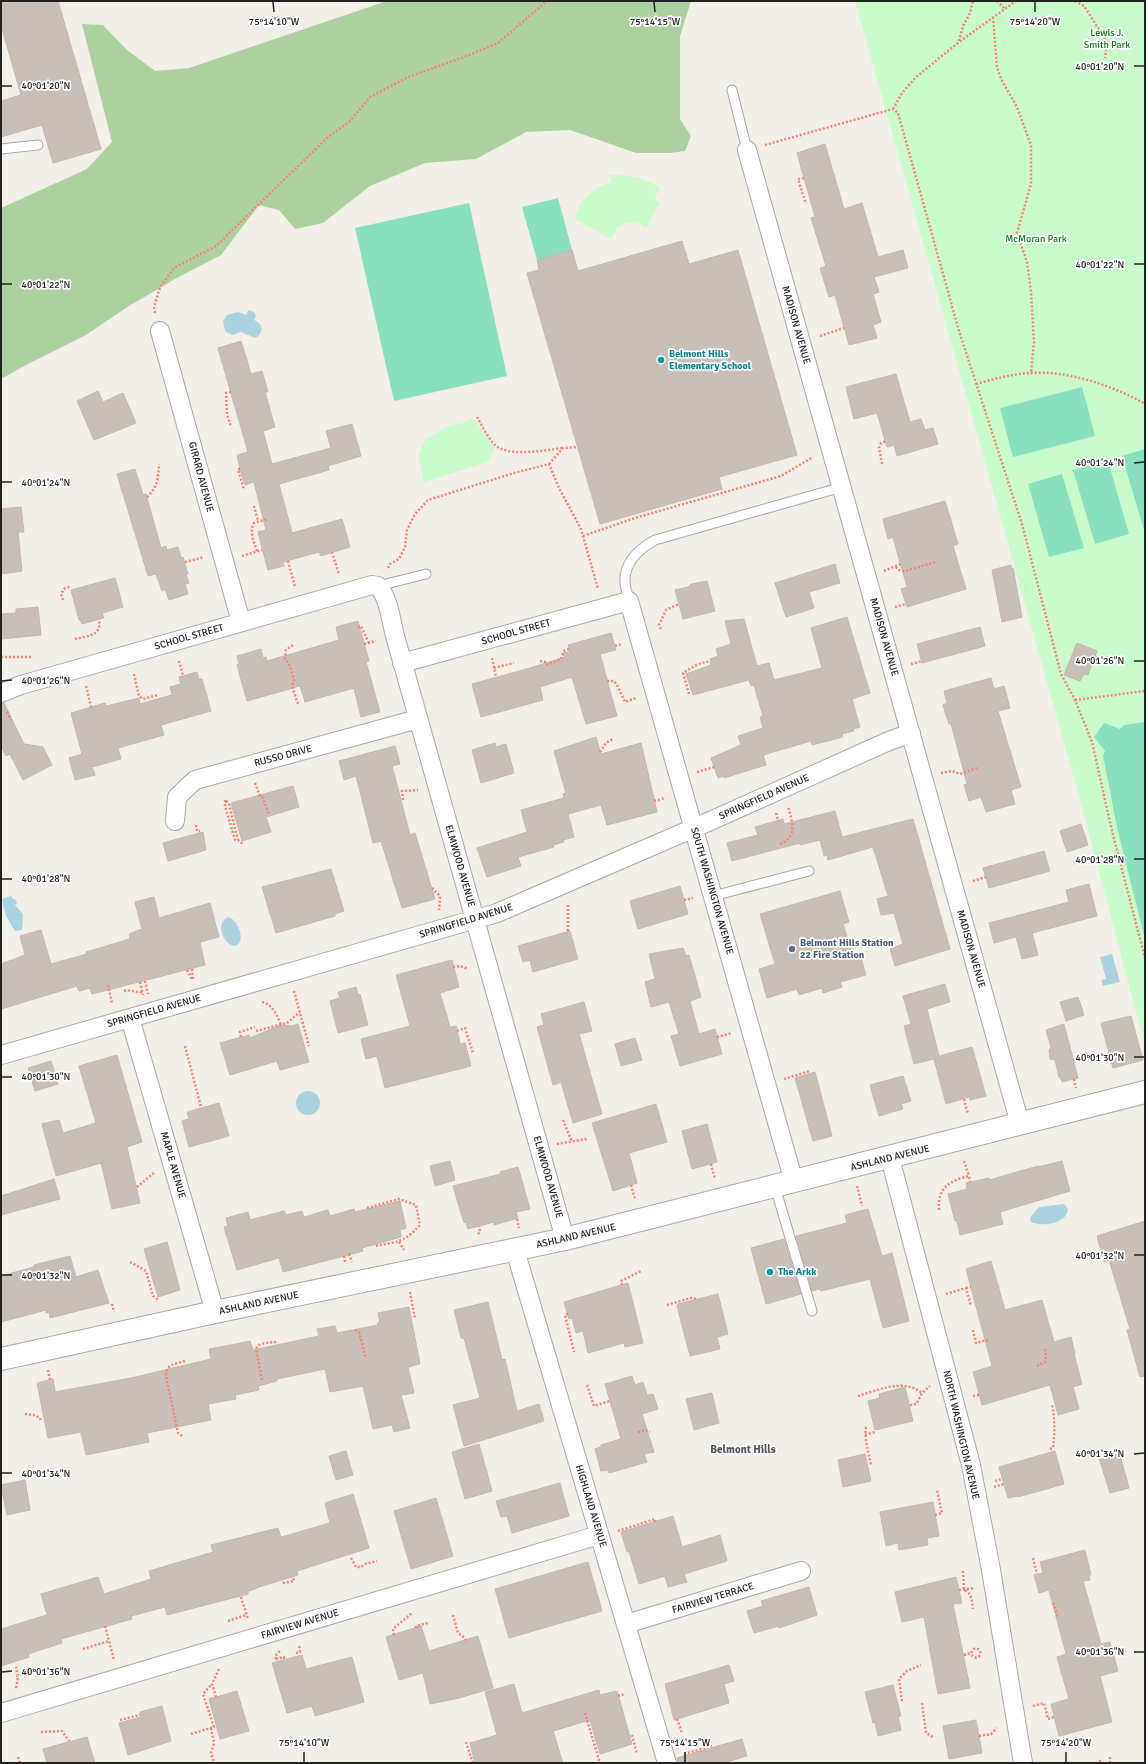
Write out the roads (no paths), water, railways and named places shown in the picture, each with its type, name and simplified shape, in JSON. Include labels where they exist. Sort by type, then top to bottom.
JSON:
[{"type":"street","name":"MADISON AVENUE","points":[[747,150],[1020,1124]]},
{"type":"street","name":"GIRARD AVENUE","points":[[160,331],[241,622]]},
{"type":"street","name":"SCHOOL STREET","points":[[1,693],[21,685],[241,622],[372,585],[378,586]]},
{"type":"street","name":"ELMWOOD AVENUE","points":[[378,586],[382,590],[387,604],[402,663],[565,1239]]},
{"type":"street","name":"SCHOOL STREET","points":[[402,663],[629,601]]},
{"type":"street","name":"SOUTH WASHINGTON AVENUE","points":[[629,601],[713,896],[784,1184]]},
{"type":"street","name":"RUSSO DRIVE","points":[[175,821],[177,798],[195,780],[418,719]]},
{"type":"street","name":"SPRINGFIELD AVENUE","points":[[1,1055],[475,920],[560,886],[882,744],[911,733]]},
{"type":"street","name":"MAPLE AVENUE","points":[[130,1018],[215,1312]]},
{"type":"street","name":"ASHLAND AVENUE","points":[[1,1359],[215,1312],[565,1239],[890,1158],[1145,1092]]},
{"type":"street","name":"NORTH WASHINGTON AVENUE","points":[[890,1158],[946,1371],[975,1489],[991,1570],[1023,1763]]},
{"type":"street","name":"HIGHLAND AVENUE","points":[[515,1250],[607,1533],[626,1624],[668,1760]]},
{"type":"street","name":"FAIRVIEW AVENUE","points":[[1,1713],[607,1533]]},
{"type":"street","name":"FAIRVIEW TERRACE","points":[[626,1624],[801,1571]]},
{"type":"lane","points":[[732,90],[747,150]]},
{"type":"lane","points":[[1,149],[38,144]]},
{"type":"lane","points":[[629,601],[624,582],[627,569],[633,556],[643,547],[655,540],[842,487]]},
{"type":"lane","points":[[378,586],[426,574]]},
{"type":"lane","points":[[713,896],[809,871]]},
{"type":"lane","points":[[784,1184],[812,1311]]},
{"type":"water","points":[[249,310],[255,313],[256,317],[254,320],[261,326],[262,329],[258,336],[255,338],[241,332],[232,335],[225,331],[223,321],[227,315],[238,312],[246,315]]},
{"type":"water","points":[[11,896],[17,903],[15,905],[23,914],[22,930],[15,931],[6,916],[2,899]]},
{"type":"water","points":[[229,917],[234,921],[241,934],[240,941],[237,945],[233,946],[224,938],[221,926],[223,921]]},
{"type":"water","points":[[1112,954],[1120,982],[1103,986],[1101,980],[1106,979],[1100,957]]},
{"type":"water","points":[[308,1091],[313,1092],[319,1098],[319,1108],[313,1114],[308,1115],[303,1114],[297,1108],[296,1103],[297,1098],[303,1092]]},
{"type":"water","points":[[1064,1204],[1068,1209],[1067,1214],[1059,1221],[1047,1224],[1031,1222],[1030,1218],[1039,1207]]},
{"type":"place","name":"Belmont Hills Elementary School","points":[[661,360]]},
{"type":"place","name":"Belmont Hills Station 22 Fire Station","points":[[792,949]]},
{"type":"place","name":"The Arkk","points":[[770,1272]]},
{"type":"district","name":"Belmont Hills","points":[[743,1449]]},
{"type":"park label","name":"Lewis J. Smith Park","points":[[1107,38]]},
{"type":"park label","name":"McMoran Park","points":[[1036,239]]}]
